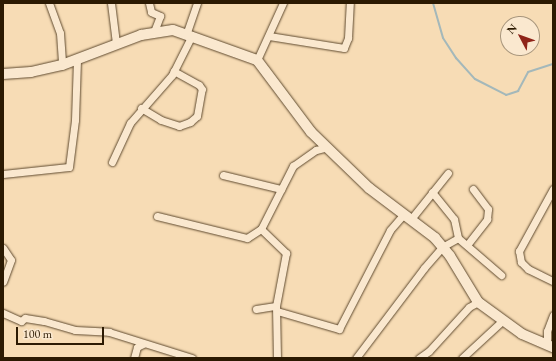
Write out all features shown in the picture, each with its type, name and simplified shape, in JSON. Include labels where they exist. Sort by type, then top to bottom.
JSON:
[{"type":"street","points":[[49,3],[60,33],[62,65]]},
{"type":"street","points":[[111,3],[116,44]]},
{"type":"street","points":[[149,3],[151,12],[160,16],[154,32]]},
{"type":"street","points":[[112,162],[130,123],[141,108],[174,71],[188,36],[197,3]]},
{"type":"street","points":[[257,60],[283,3]]},
{"type":"street","points":[[269,36],[344,48],[348,38],[350,3]]},
{"type":"street","points":[[3,74],[31,72],[62,65],[116,44],[154,32],[173,30],[257,60],[311,132],[369,188],[407,217],[442,247],[478,302],[502,321],[522,334],[550,345]]},
{"type":"street","points":[[3,174],[69,167],[75,120],[77,59]]},
{"type":"street","points":[[141,108],[161,120],[179,126],[190,122],[197,116],[202,89],[198,85],[174,71]]},
{"type":"street","points":[[157,216],[234,237],[247,238],[261,229],[293,166],[316,150],[328,147]]},
{"type":"street","points":[[256,308],[277,308],[339,328],[390,230],[407,217],[432,192],[448,172]]},
{"type":"street","points":[[223,175],[281,189]]},
{"type":"street","points":[[467,245],[486,219],[488,209],[473,189]]},
{"type":"street","points":[[553,189],[519,251],[521,262],[528,269],[553,281]]},
{"type":"street","points":[[432,192],[454,219],[458,238],[501,275]]},
{"type":"street","points":[[261,229],[286,252],[277,308],[278,358]]},
{"type":"street","points":[[356,358],[442,247],[458,238]]},
{"type":"street","points":[[3,248],[11,255],[11,260],[3,282]]},
{"type":"street","points":[[419,358],[429,351],[469,307],[478,302]]},
{"type":"street","points":[[3,313],[21,321],[25,318],[44,321],[75,330],[109,332],[143,344],[192,358]]},
{"type":"street","points":[[550,345],[547,331],[553,315]]},
{"type":"street","points":[[462,358],[502,321]]},
{"type":"street","points":[[134,358],[137,347],[143,344]]},
{"type":"waterway","points":[[433,3],[443,38],[456,58],[475,79],[506,95],[518,91],[528,72],[553,64]]}]
